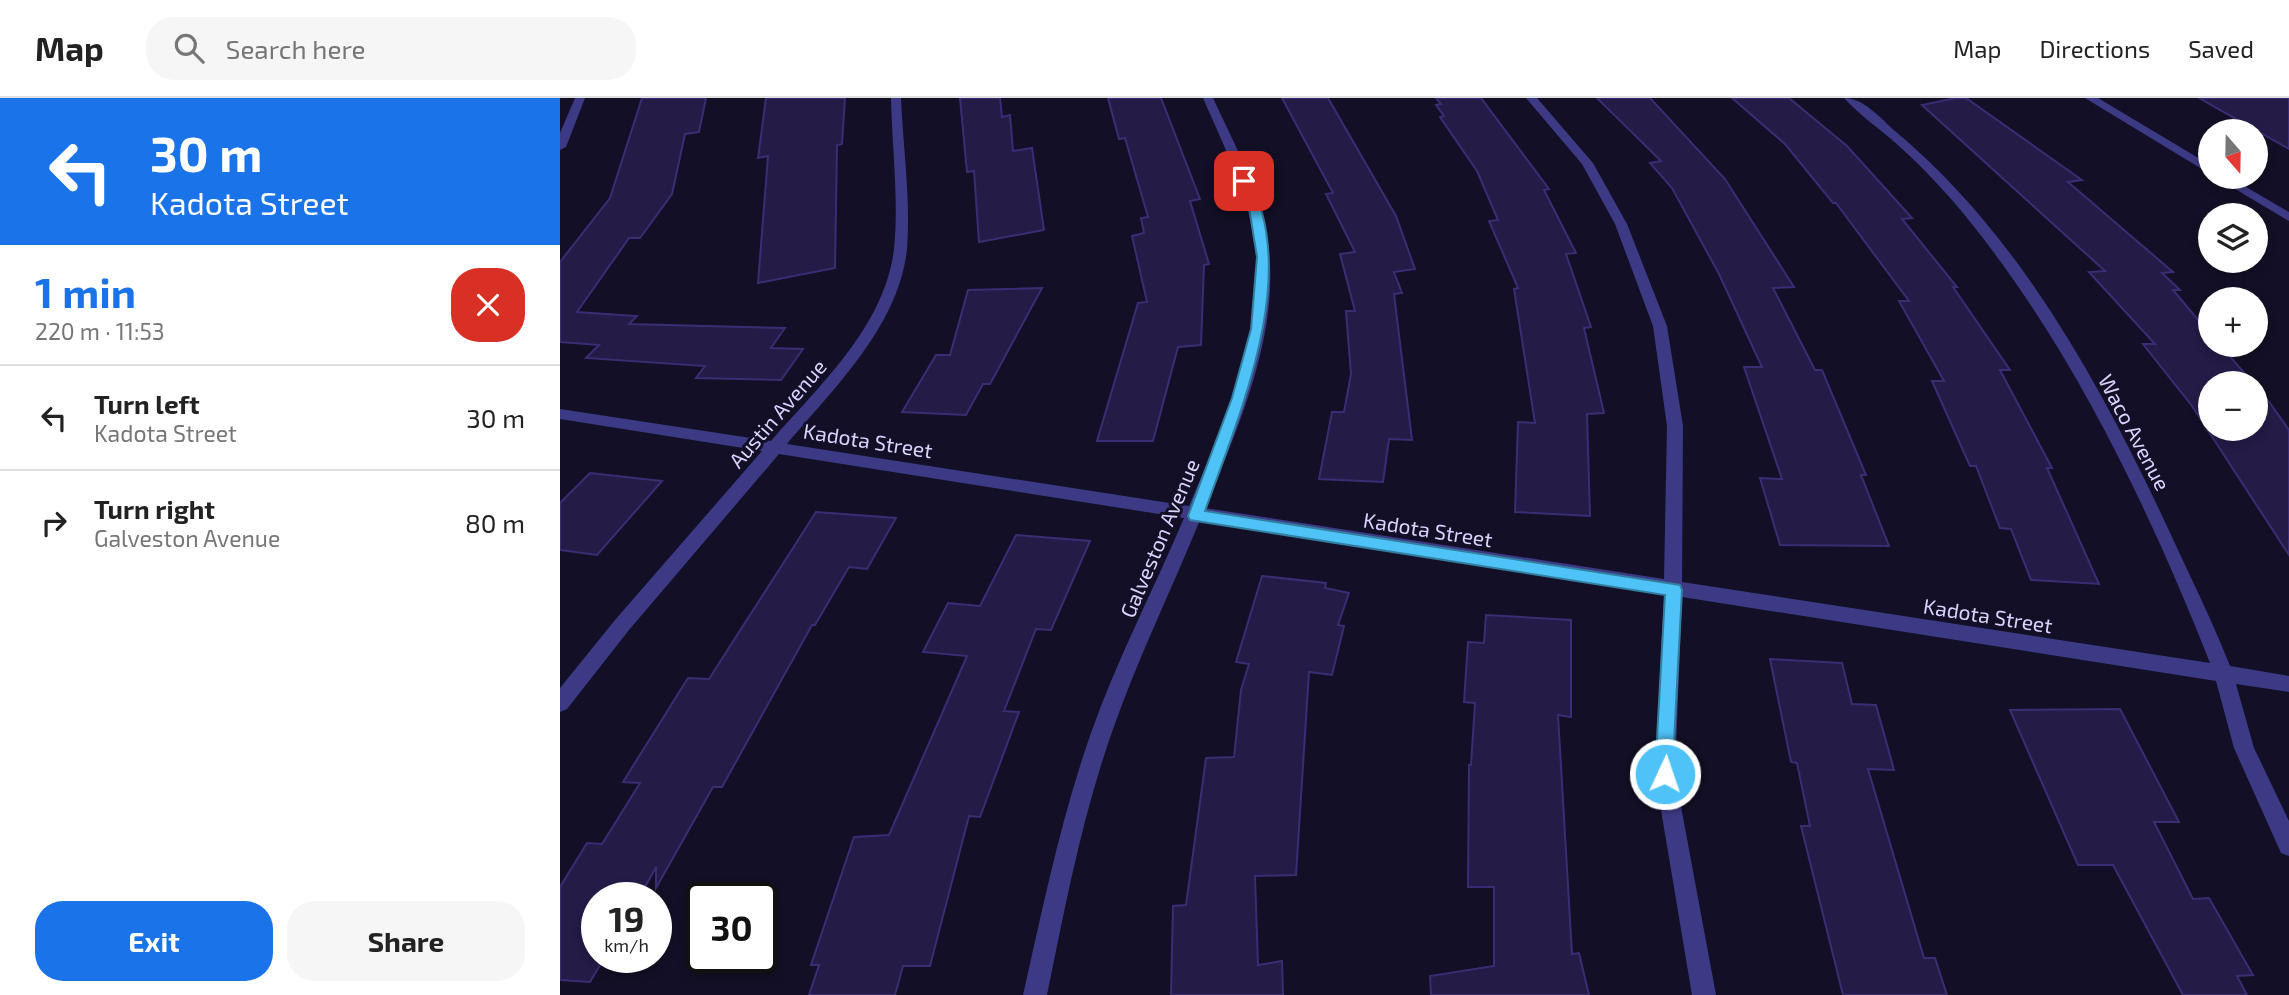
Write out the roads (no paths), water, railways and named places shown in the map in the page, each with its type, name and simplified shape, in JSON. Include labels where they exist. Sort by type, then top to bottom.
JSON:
[{"type":"street","points":[[560,148],[580,98]]},
{"type":"street","name":"Austin Avenue","points":[[560,703],[845,366],[875,323],[893,279],[900,250],[896,98]]},
{"type":"street","name":"Galveston Avenue","points":[[1035,995],[1069,840],[1115,697],[1196,516],[1239,398],[1258,329],[1263,257],[1253,201],[1208,98]]},
{"type":"street","points":[[1531,98],[1592,173],[1621,224],[1660,326],[1675,426],[1674,590],[1665,774],[1704,995]]},
{"type":"street","name":"Waco Avenue","points":[[1849,98],[1889,131],[1963,208],[1988,238],[2064,345],[2136,472],[2223,674],[2239,733],[2289,845]]},
{"type":"street","points":[[2090,98],[2198,163]]},
{"type":"street","points":[[2241,189],[2289,217]]},
{"type":"street","name":"Kadota Street","points":[[560,414],[1196,516],[2289,684]]}]
